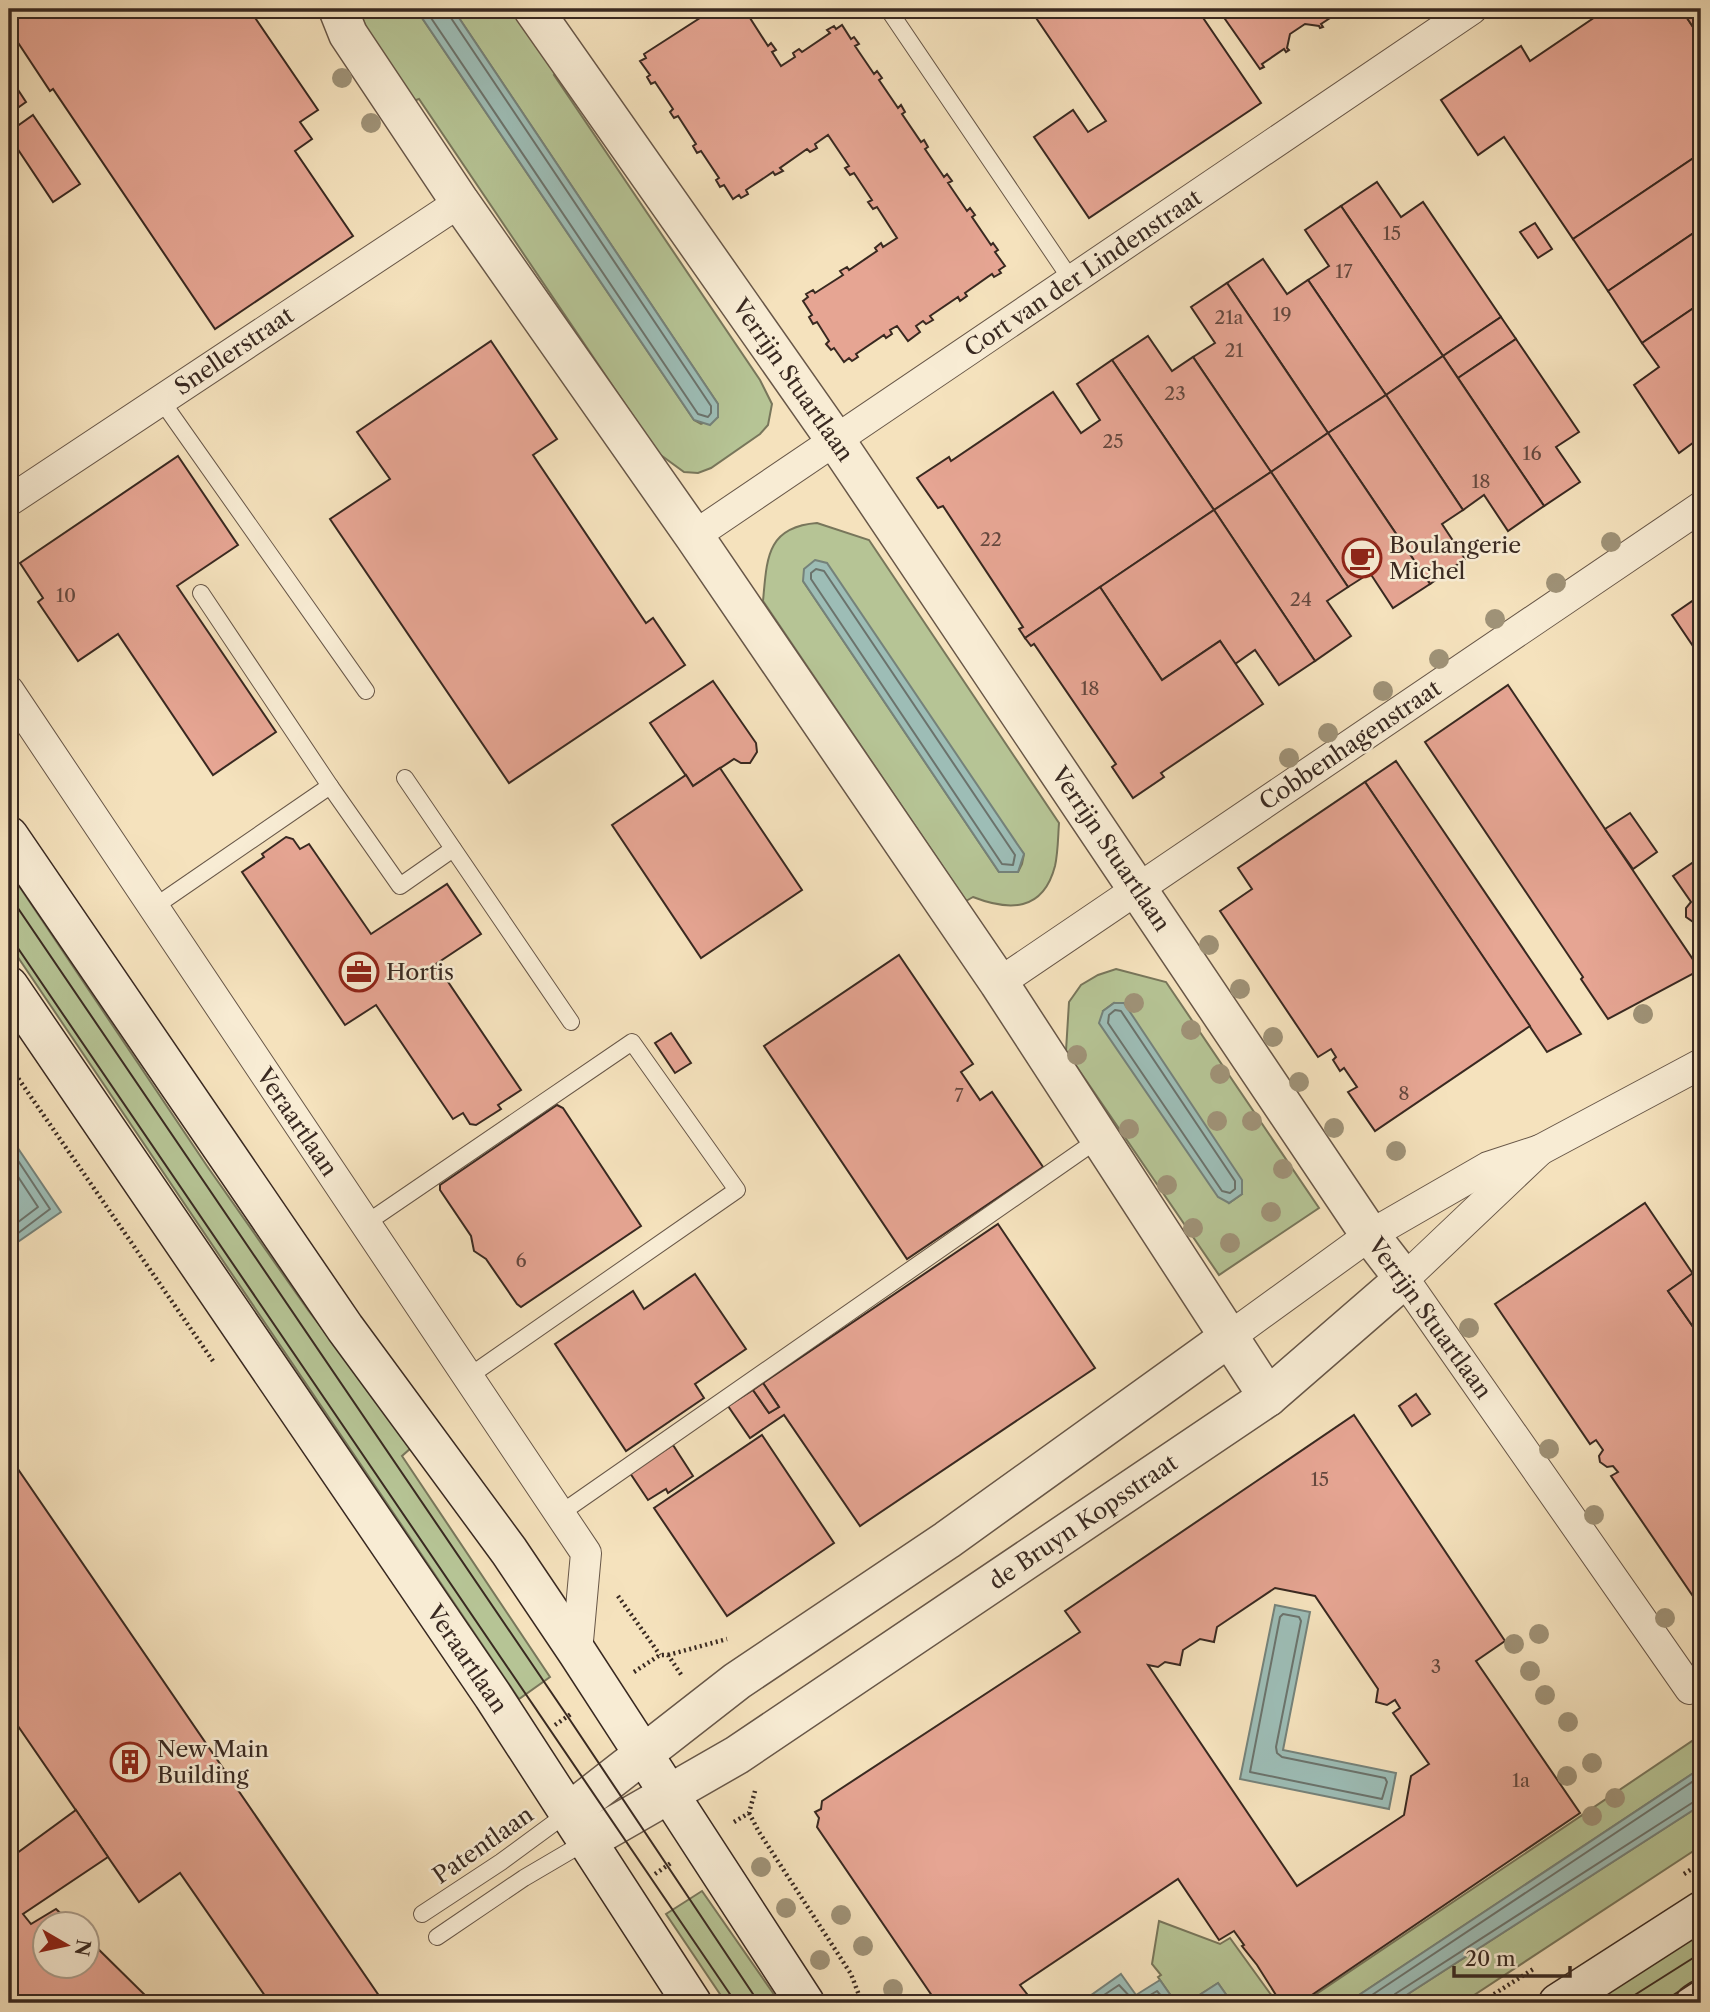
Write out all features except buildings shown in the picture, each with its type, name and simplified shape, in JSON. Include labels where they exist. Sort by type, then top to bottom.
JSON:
[{"type":"street","points":[[338,9],[348,34],[460,202],[694,536],[999,983],[1268,1397]]},
{"type":"street","name":"Verrijn Stuartlaan","points":[[533,9],[836,441],[1370,1235],[1695,1685]]},
{"type":"street","name":"Cort van der Lindenstraat","points":[[694,536],[1472,9]]},
{"type":"street","name":"Snellerstraat","points":[[9,501],[460,202]]},
{"type":"street","name":"Cobbenhagenstraat","points":[[999,983],[1701,507]]},
{"type":"street","name":"Veraartlaan","points":[[9,691],[586,1553]]},
{"type":"street","points":[[9,836],[345,1328],[509,1551],[805,2003]]},
{"type":"street","name":"Veraartlaan","points":[[9,986],[493,1696],[692,2003]]},
{"type":"street","name":"de Bruyn Kopsstraat","points":[[578,1827],[643,1753],[737,1681],[947,1540],[1370,1235],[1488,1167],[1540,1150],[1701,1064]]},
{"type":"street","name":"de Bruyn Kopsstraat","points":[[578,1827],[669,1793],[748,1748],[1268,1397],[1404,1279],[1540,1150]]},
{"type":"street","points":[[577,1652],[586,1553]]},
{"type":"street","points":[[1558,2003],[1701,1911]]},
{"type":"street","points":[[1695,2003],[1701,1999]]},
{"type":"lane","points":[[888,9],[1072,281]]},
{"type":"lane","points":[[162,400],[366,691]]},
{"type":"lane","points":[[201,593],[400,886],[453,849]]},
{"type":"lane","points":[[405,778],[571,1022]]},
{"type":"lane","points":[[154,907],[330,786]]},
{"type":"lane","points":[[365,1224],[632,1042],[737,1191],[468,1377]]},
{"type":"lane","points":[[561,1513],[1100,1138]]},
{"type":"lane","points":[[437,1937],[524,1878],[578,1827]]},
{"type":"lane","name":"Patentlaan","points":[[422,1914],[501,1862],[578,1827]]},
{"type":"path","points":[[586,1553],[660,1655]]},
{"type":"path","points":[[749,1813],[851,1974],[862,2003]]},
{"type":"green space","points":[[358,9],[416,9],[694,420],[701,424],[718,417],[718,404],[453,9],[521,9],[564,68],[554,75],[760,380],[772,404],[768,425],[760,434],[711,468],[698,473],[684,472],[658,453],[419,99],[408,103]]},
{"type":"green space","points":[[817,523],[869,540],[1059,823],[1055,866],[1050,881],[1033,900],[1012,905],[999,905],[973,897],[966,901],[763,601],[768,559],[772,548],[779,538],[800,526]],"holes":[[[803,581],[1024,854],[1022,864],[1018,872],[999,872]]]},
{"type":"green space","points":[[9,871],[207,1166],[308,1310],[412,1447],[402,1456],[550,1677],[519,1699],[9,944]]},
{"type":"green space","points":[[1116,969],[1166,982],[1319,1208],[1219,1275],[1066,1051],[1069,1002],[1081,985]],"holes":[[[1114,1003],[1242,1194],[1229,1203],[1103,1011]]]},
{"type":"green space","points":[[1701,1735],[1701,1768],[1347,2003],[1303,2003]]},
{"type":"green space","points":[[1701,1805],[1701,1846],[1462,2003],[1394,2003]]},
{"type":"green space","points":[[702,1891],[780,2003],[726,2003],[666,1914]]},
{"type":"green space","points":[[1701,1919],[1701,1986],[1674,2003],[1568,2003]]},
{"type":"green space","points":[[1159,1921],[1220,1944],[1230,1938],[1277,2003],[1232,2003],[1218,1983],[1187,2003],[1176,2003],[1152,1964]]},
{"type":"water","points":[[416,9],[453,9],[718,404],[718,417],[710,425],[694,420]]},
{"type":"water","points":[[815,560],[827,563],[1024,854],[1018,872],[999,872],[803,581],[804,569]]},
{"type":"water","points":[[1114,1003],[1124,1003],[1242,1180],[1242,1194],[1229,1203],[1218,1197],[1099,1023],[1103,1011]]},
{"type":"water","points":[[9,1135],[61,1212],[9,1248]]},
{"type":"water","points":[[1275,1605],[1310,1612],[1283,1750],[1396,1773],[1389,1809],[1240,1779]]},
{"type":"water","points":[[1701,1768],[1701,1805],[1394,2003],[1347,2003]]},
{"type":"water","points":[[1121,1974],[1136,1995],[1160,1980],[1176,2003],[1080,2003]]},
{"type":"water","points":[[1218,1983],[1232,2003],[1187,2003]]},
{"type":"tram line","points":[[9,895],[568,1717],[759,2003]]},
{"type":"tram line","points":[[9,935],[736,2003]]},
{"type":"tram line","points":[[1622,2003],[1701,1953]]},
{"type":"tram line","points":[[1661,2003],[1701,1977]]},
{"type":"place","name":"Boulangerie Michel","points":[[1362,558]]},
{"type":"place","name":"Hortis","points":[[359,972]]},
{"type":"place","name":"New Main Building","points":[[130,1762]]}]
